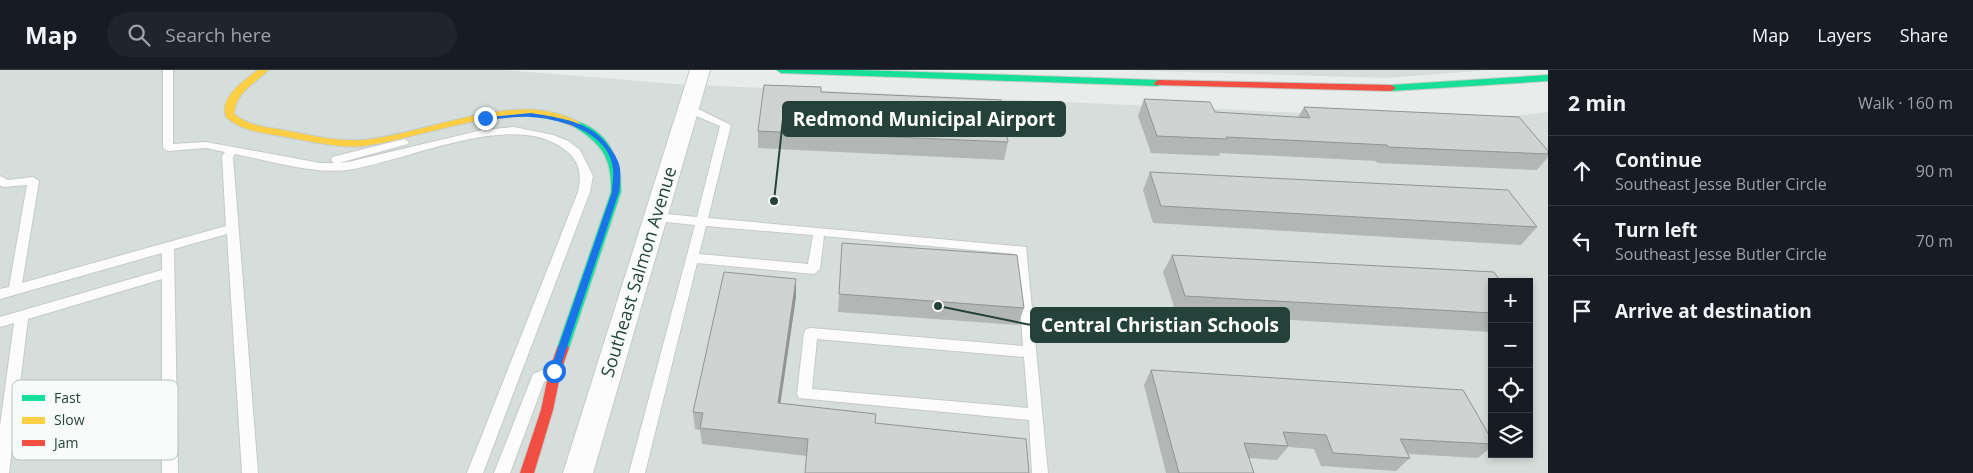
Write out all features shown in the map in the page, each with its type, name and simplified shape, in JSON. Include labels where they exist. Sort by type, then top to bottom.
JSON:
[{"type":"street","points":[[264,70],[236,95],[228,110],[229,115],[237,122],[257,129],[328,141],[362,143],[485,118],[531,115],[571,122],[583,127],[602,141],[614,158],[617,169],[616,192],[554,371],[547,410],[526,473]]},
{"type":"street","name":"Southeast Salmon Avenue","points":[[578,473],[700,70]]},
{"type":"street","points":[[782,70],[1260,88],[1438,88],[1548,78]]},
{"type":"lane","points":[[168,70],[168,148],[206,145],[320,167],[348,166],[482,133],[514,130],[549,137],[564,143],[576,152],[587,176],[584,192],[475,473]]},
{"type":"lane","points":[[637,473],[726,125],[696,112],[688,111]]},
{"type":"lane","points":[[320,167],[330,162],[480,122],[485,118]]},
{"type":"lane","points":[[233,150],[228,156],[231,229],[250,473]]},
{"type":"lane","points":[[0,180],[6,184],[33,181],[14,290]]},
{"type":"lane","points":[[656,217],[1022,250],[1040,473]]},
{"type":"lane","points":[[0,294],[231,229]]},
{"type":"lane","points":[[693,258],[814,269],[819,232]]},
{"type":"lane","points":[[168,247],[169,380]]},
{"type":"lane","points":[[0,322],[168,273]]},
{"type":"lane","points":[[13,380],[22,316]]},
{"type":"lane","points":[[1030,352],[811,333],[804,394],[1035,415]]},
{"type":"lane","points":[[502,473],[538,378],[554,371]]},
{"type":"lane","points":[[1,473],[12,391]]},
{"type":"lane","points":[[170,460],[170,473]]},
{"type":"shaded area","points":[[0,70],[505,70],[676,84],[1475,121],[1548,112],[1548,473],[0,473]]},
{"type":"shaded area","points":[[1121,70],[1491,70],[1385,78]]},
{"type":"building","points":[[764,85],[821,87],[821,92],[1001,100],[1008,142],[758,131]]},
{"type":"building","points":[[1144,99],[1210,102],[1215,112],[1310,118],[1304,107],[1519,117],[1548,151],[1548,154],[1226,137],[1227,139],[1157,136]]},
{"type":"building","points":[[1150,172],[1508,190],[1537,227],[1161,206]]},
{"type":"building","points":[[842,243],[1017,255],[1024,308],[839,294]]},
{"type":"building","points":[[1172,255],[1494,272],[1498,278],[1488,278],[1488,313],[1185,296]]},
{"type":"building","points":[[724,272],[796,279],[778,403],[876,414],[875,423],[1026,439],[1029,473],[805,473],[808,439],[700,428],[703,413],[693,412]]},
{"type":"building","points":[[1151,370],[1463,390],[1488,433],[1488,444],[1400,439],[1410,458],[1333,453],[1326,435],[1283,432],[1288,446],[1244,443],[1254,473],[1179,473]]},
{"type":"traffic: fast","points":[[781,70],[1158,83]]},
{"type":"traffic: fast","points":[[1391,88],[1548,78]]},
{"type":"traffic: fast","points":[[563,348],[616,192],[613,159],[603,143],[576,124]]},
{"type":"traffic: slow","points":[[264,70],[236,94],[232,100],[229,115],[235,120],[254,128],[323,141],[364,143],[472,120],[529,113],[554,116],[576,124]]},
{"type":"traffic: jam","points":[[1158,83],[1391,88]]},
{"type":"traffic: jam","points":[[527,473],[547,410],[555,371],[563,348]]},
{"type":"place","name":"Redmond Municipal Airport","points":[[774,201]]},
{"type":"place","name":"Central Christian Schools","points":[[938,306]]},
{"type":"route","points":[[485,118],[516,114],[558,118],[571,122],[583,127],[602,141],[614,158],[617,169],[616,192],[554,371]]}]
